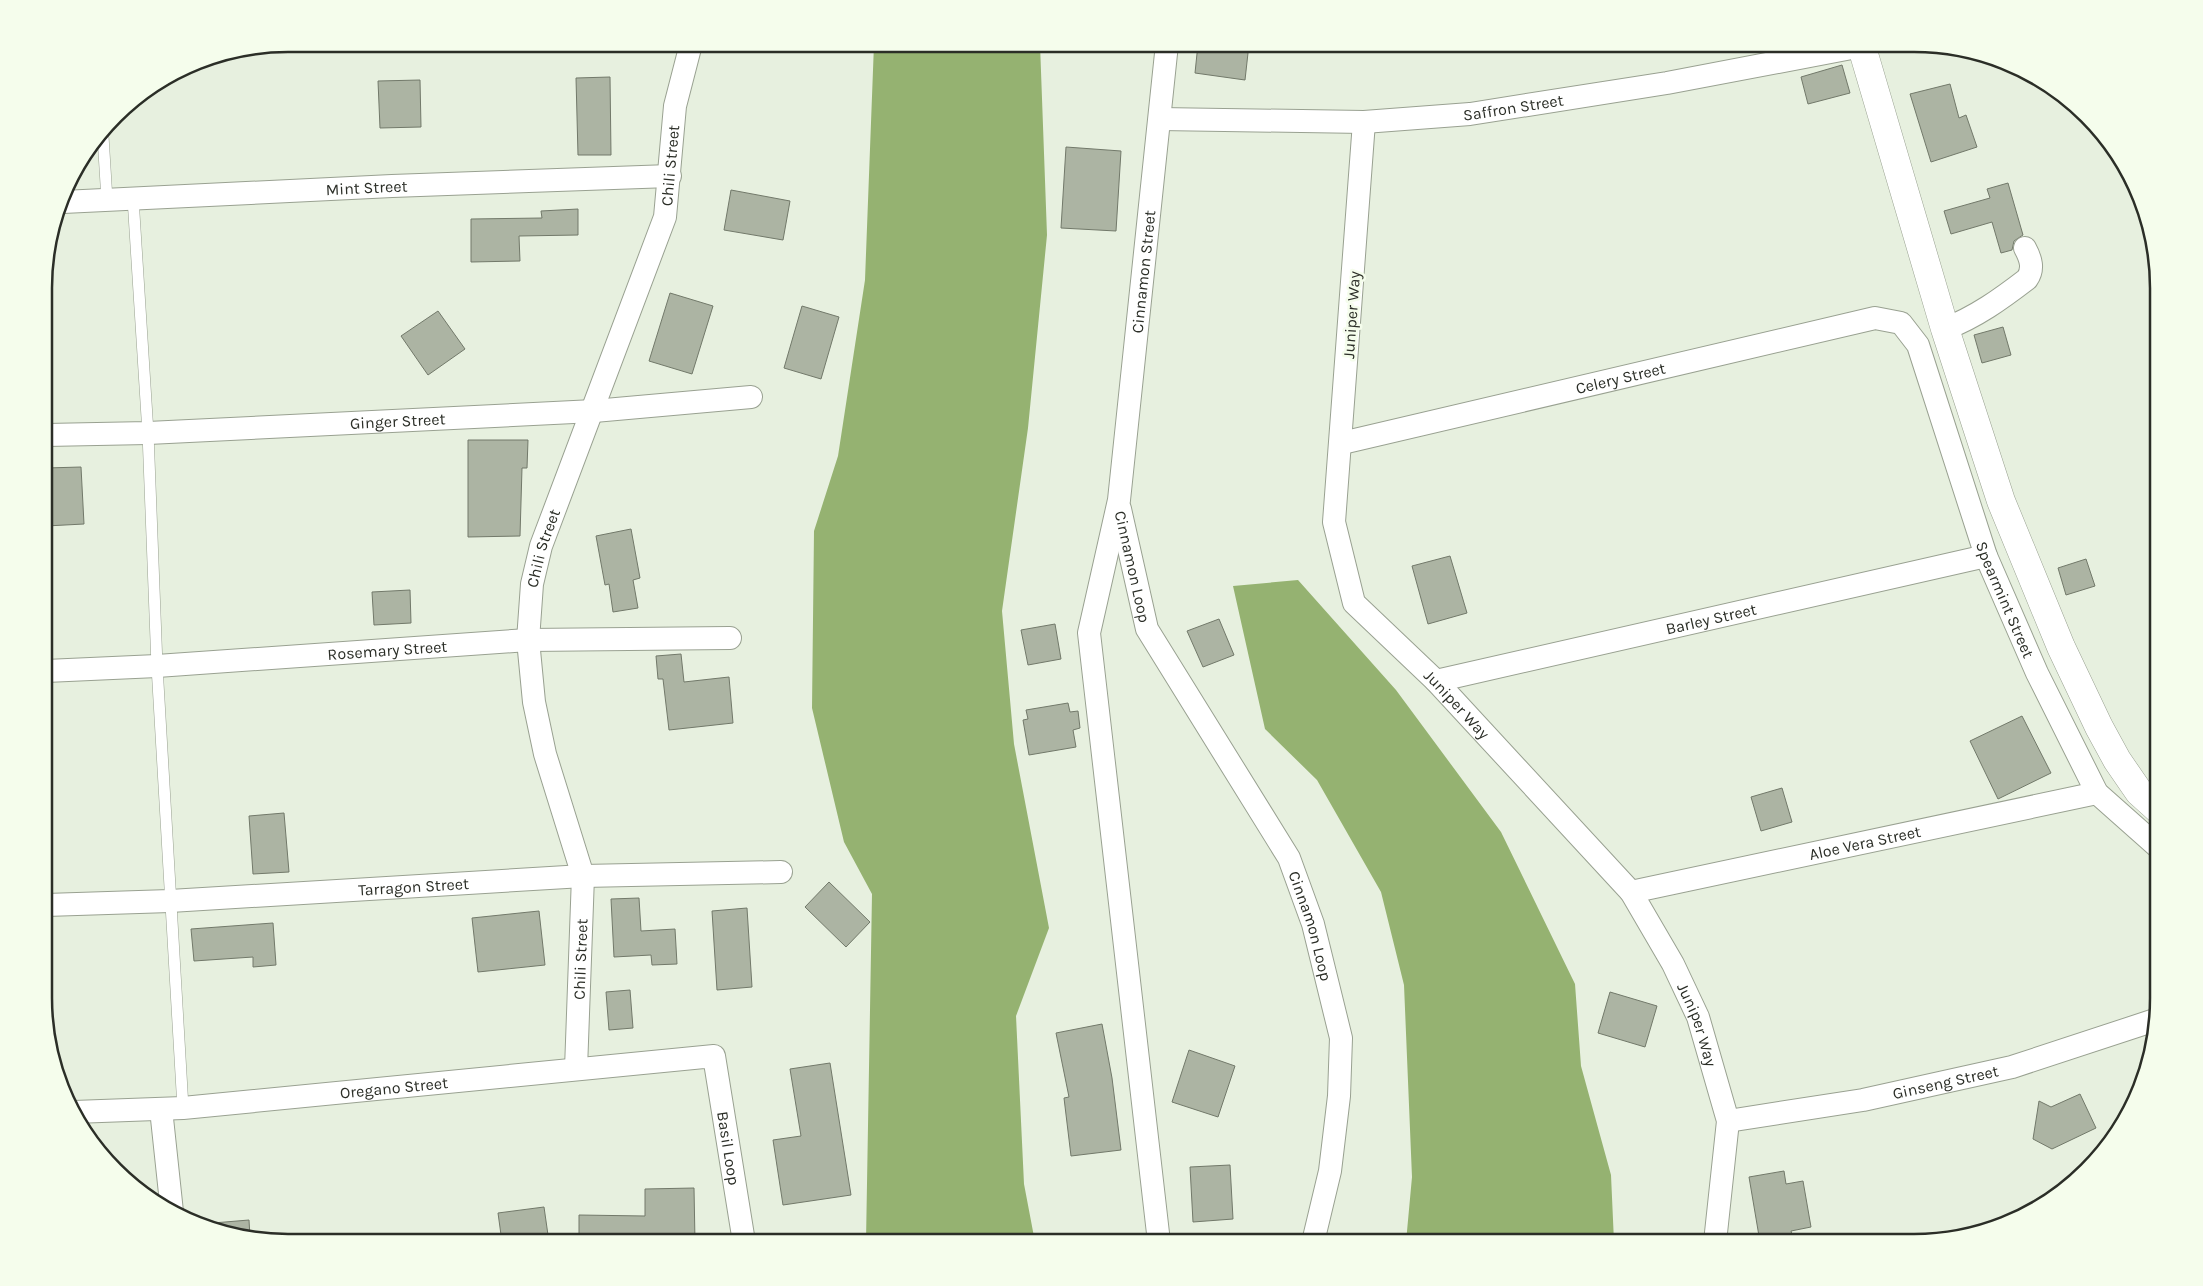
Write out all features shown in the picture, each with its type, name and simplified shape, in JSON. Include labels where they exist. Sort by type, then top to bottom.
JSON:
[{"type":"street","name":"Chili Street","points":[[576,1069],[583,876],[545,754],[534,702],[528,640],[532,584],[542,546],[665,218],[675,106],[689,52]]},
{"type":"street","name":"Cinnamon Street","points":[[1118,500],[1166,52]]},
{"type":"street","name":"Saffron Street","points":[[1160,118],[1364,122],[1470,114],[1667,82],[1824,52]]},
{"type":"street","points":[[1863,52],[1945,328],[2002,501],[2061,647],[2099,727],[2117,760],[2140,792],[2150,801]]},
{"type":"street","name":"Juniper Way","points":[[1364,122],[1342,443],[1334,522],[1354,603],[1436,681],[1631,892],[1674,964],[1698,1017],[1728,1120],[1716,1234]]},
{"type":"street","name":"Mint Street","points":[[69,202],[392,186],[670,176]]},
{"type":"street","points":[[1945,328],[1963,322],[1992,305],[2027,280],[2031,274],[2032,266],[2025,248]]},
{"type":"street","name":"Celery Street","points":[[1342,443],[1874,318],[1901,323]]},
{"type":"street","name":"Spearmint Street","points":[[1901,323],[1918,345],[1986,556],[2037,673],[2097,793],[2150,840]]},
{"type":"street","name":"Ginger Street","points":[[52,435],[148,433],[594,411],[751,397]]},
{"type":"street","name":"Cinnamon Loop","points":[[1118,500],[1129,556],[1147,629],[1288,858],[1313,924],[1341,1038],[1339,1096],[1330,1171],[1315,1234]]},
{"type":"street","name":"Cinnamon Loop","points":[[1118,500],[1089,632],[1158,1234]]},
{"type":"street","name":"Barley Street","points":[[1436,681],[1986,556]]},
{"type":"street","name":"Rosemary Street","points":[[52,671],[157,666],[528,640],[730,638]]},
{"type":"street","name":"Aloe Vera Street","points":[[1631,892],[2097,793]]},
{"type":"street","name":"Tarragon Street","points":[[52,905],[170,901],[583,876],[781,872]]},
{"type":"street","name":"Ginseng Street","points":[[1728,1120],[1863,1100],[2012,1068],[2149,1022]]},
{"type":"street","name":"Oregano Street","points":[[82,1112],[161,1110],[714,1056]]},
{"type":"street","name":"Basil Loop","points":[[714,1056],[743,1234]]},
{"type":"street","points":[[161,1110],[171,1202]]},
{"type":"lane","points":[[103,142],[107,200]]},
{"type":"lane","points":[[133,198],[148,433],[157,666],[183,1108]]},
{"type":"green space","points":[[874,52],[1040,52],[1047,235],[1028,428],[1002,611],[1014,744],[1049,928],[1016,1016],[1024,1184],[1033,1234],[866,1234],[872,894],[844,842],[812,708],[814,531],[838,456],[865,280]]},
{"type":"green space","points":[[1298,580],[1396,690],[1501,832],[1575,984],[1581,1066],[1611,1175],[1614,1234],[1407,1234],[1412,1177],[1404,985],[1381,892],[1317,780],[1265,729],[1233,586]]},
{"type":"building","points":[[1197,52],[1248,52],[1245,80],[1195,73]]},
{"type":"building","points":[[1842,65],[1850,93],[1808,104],[1801,77]]},
{"type":"building","points":[[610,77],[611,155],[578,155],[576,78]]},
{"type":"building","points":[[420,80],[421,127],[380,128],[378,81]]},
{"type":"building","points":[[1950,84],[1959,118],[1966,115],[1977,147],[1931,162],[1910,94]]},
{"type":"building","points":[[1066,147],[1121,151],[1116,231],[1061,228]]},
{"type":"building","points":[[2008,183],[2023,235],[2014,241],[2012,250],[2001,253],[1992,222],[1951,234],[1944,211],[1990,198],[1987,189]]},
{"type":"building","points":[[731,190],[790,201],[783,240],[724,230]]},
{"type":"building","points":[[578,209],[578,235],[519,236],[520,261],[471,262],[471,219],[542,218],[541,211]]},
{"type":"building","points":[[670,293],[713,306],[692,374],[649,361]]},
{"type":"building","points":[[802,306],[839,317],[821,379],[784,368]]},
{"type":"building","points":[[438,311],[465,349],[428,375],[401,336]]},
{"type":"building","points":[[2003,327],[2011,355],[1982,363],[1974,335]]},
{"type":"building","points":[[468,440],[528,440],[527,468],[522,468],[520,536],[468,537]]},
{"type":"building","points":[[81,467],[84,524],[52,526],[52,468]]},
{"type":"building","points":[[631,529],[640,578],[633,580],[638,608],[613,612],[609,584],[605,585],[596,536]]},
{"type":"building","points":[[1450,556],[1467,613],[1428,624],[1412,566]]},
{"type":"building","points":[[2086,559],[2095,586],[2066,595],[2058,568]]},
{"type":"building","points":[[410,590],[411,623],[374,625],[372,592]]},
{"type":"building","points":[[1219,619],[1234,655],[1203,667],[1187,631]]},
{"type":"building","points":[[1055,624],[1061,659],[1028,665],[1021,630]]},
{"type":"building","points":[[681,654],[684,682],[729,677],[733,723],[669,730],[663,679],[658,679],[656,656]]},
{"type":"building","points":[[1068,703],[1070,712],[1078,711],[1080,728],[1073,730],[1076,747],[1029,755],[1023,720],[1028,719],[1026,710]]},
{"type":"building","points":[[2022,716],[2051,773],[1998,799],[1970,741]]},
{"type":"building","points":[[1782,788],[1792,822],[1761,831],[1751,797]]},
{"type":"building","points":[[284,813],[289,872],[253,874],[249,816]]},
{"type":"building","points":[[829,882],[870,922],[846,947],[805,907]]},
{"type":"building","points":[[639,898],[641,931],[675,929],[677,964],[652,965],[651,955],[614,957],[611,899]]},
{"type":"building","points":[[747,908],[752,987],[717,990],[712,911]]},
{"type":"building","points":[[539,911],[545,965],[478,972],[472,918]]},
{"type":"building","points":[[273,923],[276,965],[253,967],[253,957],[194,961],[191,929]]},
{"type":"building","points":[[630,990],[633,1028],[609,1030],[606,992]]},
{"type":"building","points":[[1610,992],[1657,1006],[1645,1047],[1598,1033]]},
{"type":"building","points":[[1102,1024],[1112,1078],[1121,1150],[1071,1156],[1064,1098],[1069,1097],[1056,1033]]},
{"type":"building","points":[[1189,1050],[1235,1066],[1218,1117],[1172,1102]]},
{"type":"building","points":[[830,1063],[851,1195],[783,1205],[773,1140],[801,1136],[790,1069]]},
{"type":"building","points":[[2080,1094],[2096,1128],[2052,1149],[2033,1139],[2039,1101],[2051,1107]]},
{"type":"building","points":[[1230,1165],[1233,1219],[1193,1222],[1190,1167]]},
{"type":"building","points":[[1784,1171],[1786,1184],[1803,1181],[1811,1227],[1791,1231],[1792,1234],[1759,1234],[1749,1177]]},
{"type":"building","points":[[694,1188],[695,1234],[579,1234],[579,1215],[645,1216],[645,1189]]},
{"type":"building","points":[[544,1207],[548,1234],[501,1234],[498,1213]]},
{"type":"building","points":[[249,1220],[250,1230],[243,1229],[219,1223]]}]
